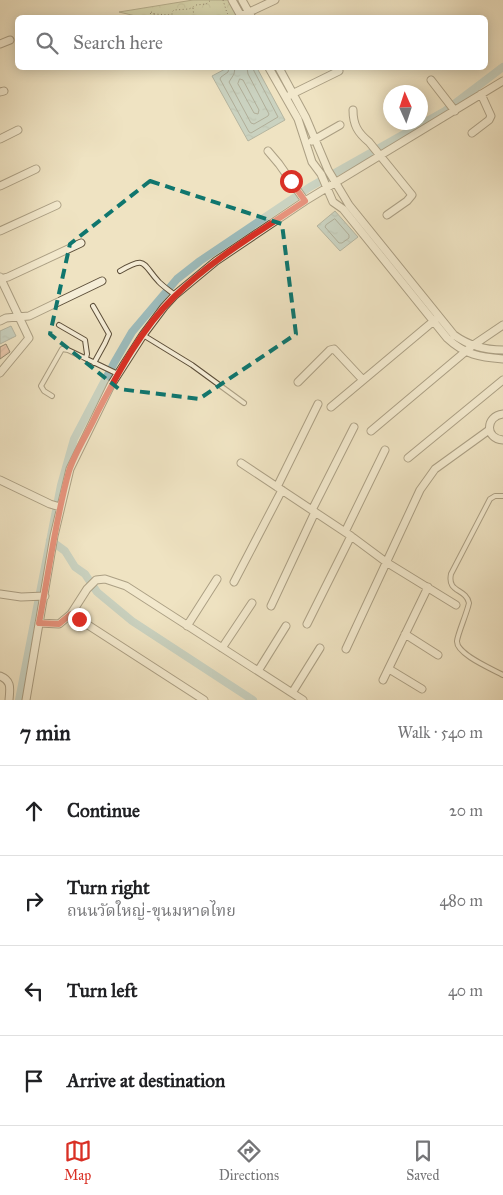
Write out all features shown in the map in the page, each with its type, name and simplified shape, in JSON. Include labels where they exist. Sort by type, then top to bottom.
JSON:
[{"type":"street","points":[[232,0],[241,15]]},
{"type":"street","points":[[242,0],[250,15],[275,0]]},
{"type":"street","points":[[0,44],[10,40]]},
{"type":"street","points":[[271,70],[306,118],[314,140],[346,207],[436,319],[447,338],[466,352],[487,358],[503,359]]},
{"type":"street","points":[[279,70],[298,119],[308,155],[321,174],[333,202],[346,207]]},
{"type":"street","points":[[289,95],[339,71]]},
{"type":"street","points":[[431,80],[453,110]]},
{"type":"street","points":[[26,700],[42,596],[54,536],[56,506],[70,469],[116,373],[173,294],[303,199],[327,187],[378,154],[503,81]]},
{"type":"street","points":[[472,132],[489,120],[491,116],[481,94]]},
{"type":"street","points":[[353,110],[354,124],[361,135],[369,142],[412,196],[408,201],[387,215]]},
{"type":"street","points":[[306,144],[340,125]]},
{"type":"street","points":[[0,139],[18,130]]},
{"type":"street","points":[[268,151],[303,199]]},
{"type":"street","points":[[0,186],[36,169]]},
{"type":"street","points":[[0,231],[58,205]]},
{"type":"street","points":[[0,373],[29,338],[0,278],[8,277],[81,243]]},
{"type":"street","points":[[0,321],[6,318],[29,316],[102,281]]},
{"type":"street","points":[[436,319],[454,335],[472,346],[488,350],[503,350]]},
{"type":"street","points":[[331,407],[436,319]]},
{"type":"street","points":[[371,431],[472,346],[503,325]]},
{"type":"street","points":[[298,382],[330,350],[334,349],[363,380]]},
{"type":"street","points":[[408,458],[503,380]]},
{"type":"street","points":[[234,582],[318,404]]},
{"type":"street","points":[[503,414],[492,418],[489,430],[494,438],[503,440]]},
{"type":"street","points":[[271,606],[313,511],[354,428]]},
{"type":"street","points":[[346,649],[420,490],[435,469],[489,430]]},
{"type":"street","points":[[307,624],[385,450]]},
{"type":"street","points":[[241,463],[348,534],[386,562],[456,605]]},
{"type":"street","points":[[0,480],[56,506]]},
{"type":"street","points":[[39,623],[59,624],[71,614],[96,580],[105,579],[126,586],[303,700]]},
{"type":"street","points":[[187,626],[217,580]]},
{"type":"street","points":[[383,680],[428,587]]},
{"type":"street","points":[[0,594],[22,597],[42,596]]},
{"type":"street","points":[[222,648],[252,603]]},
{"type":"street","points":[[71,614],[204,700]]},
{"type":"street","points":[[258,671],[286,626]]},
{"type":"street","points":[[405,634],[438,655]]},
{"type":"street","points":[[292,693],[320,648]]},
{"type":"street","points":[[389,668],[422,689]]},
{"type":"street","points":[[0,676],[10,682],[8,700]]},
{"type":"lane","points":[[120,270],[132,264],[146,263],[159,282],[173,294]]},
{"type":"lane","points":[[93,306],[108,334],[106,343],[94,363]]},
{"type":"lane","points":[[59,325],[85,340],[86,358]]},
{"type":"lane","points":[[143,334],[192,365],[244,403]]},
{"type":"lane","points":[[52,396],[44,391],[42,386],[60,351],[65,349],[116,373]]},
{"type":"lane","points":[[503,496],[495,496],[490,499],[451,574],[450,581],[451,585],[464,595],[469,603],[457,642],[459,648],[468,656],[503,675]]},
{"type":"path","points":[[172,15],[174,10],[190,10],[211,0]]},
{"type":"path","points":[[222,0],[229,15]]},
{"type":"path","points":[[194,15],[195,6]]},
{"type":"path","points":[[154,14],[163,15]]},
{"type":"highlighted area","points":[[150,181],[282,224],[296,334],[199,399],[119,389],[50,334],[70,244]]},
{"type":"green space","points":[[193,0],[233,0],[241,15],[132,15],[119,12]]},
{"type":"water","points":[[223,70],[258,70],[285,120],[248,141],[212,76]]},
{"type":"water","points":[[335,211],[358,237],[340,251],[317,226]]},
{"type":"water","points":[[11,326],[16,336],[0,344],[0,331]]},
{"type":"building","points":[[6,344],[10,352],[0,359],[0,347]]},
{"type":"waterway","points":[[19,700],[61,485],[74,439],[132,332],[177,279],[200,261],[310,187],[445,111],[503,67]]},
{"type":"waterway","points":[[50,540],[65,551],[75,567],[85,574],[97,592],[132,621],[253,700]]},
{"type":"route","points":[[79,619],[71,614],[59,624],[39,623],[54,536],[70,469],[111,385],[143,334],[175,295],[216,261],[305,201],[291,181]]}]
